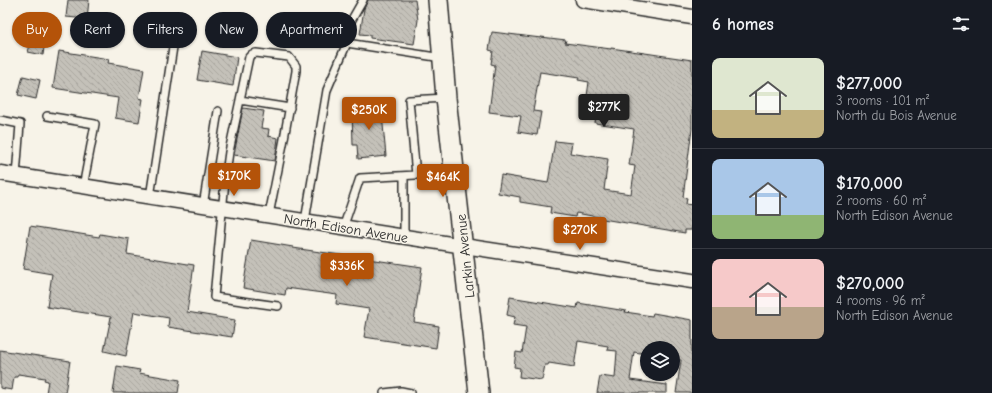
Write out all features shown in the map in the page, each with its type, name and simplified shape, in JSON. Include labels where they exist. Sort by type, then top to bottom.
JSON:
[{"type":"main road","name":"Larkin Avenue","points":[[438,0],[446,98],[464,247],[479,393]]},
{"type":"street","points":[[582,0],[692,17]]},
{"type":"street","name":"North Edison Avenue","points":[[0,174],[269,215],[404,238],[692,281]]},
{"type":"lane","points":[[356,12],[363,0]]},
{"type":"lane","points":[[357,45],[443,58]]},
{"type":"lane","points":[[150,197],[173,48]]},
{"type":"lane","points":[[305,221],[326,90],[345,48]]},
{"type":"lane","points":[[269,215],[290,108],[296,66],[289,57],[256,52],[249,57],[229,152],[214,297],[278,306]]},
{"type":"lane","points":[[416,175],[409,100],[446,98]]},
{"type":"lane","points":[[240,100],[290,108]]},
{"type":"lane","points":[[203,206],[218,111]]},
{"type":"lane","points":[[47,116],[95,124],[83,187]]},
{"type":"lane","points":[[0,120],[20,124],[16,176]]},
{"type":"lane","points":[[343,228],[360,178],[455,173]]},
{"type":"lane","points":[[404,176],[404,238]]},
{"type":"lane","points":[[384,393],[401,391],[411,393]]},
{"type":"building","points":[[68,0],[89,0],[88,12],[70,12],[70,17],[66,17]]},
{"type":"building","points":[[368,0],[415,0],[418,20],[414,44],[370,38],[370,35],[360,34],[364,9]]},
{"type":"building","points":[[492,32],[566,40],[565,43],[692,60],[692,129],[683,197],[687,198],[686,204],[692,205],[692,230],[685,230],[685,233],[576,213],[575,217],[550,213],[551,207],[520,202],[520,197],[498,193],[501,175],[548,183],[555,141],[572,143],[570,153],[608,159],[604,190],[631,194],[635,166],[629,165],[634,129],[595,123],[598,105],[586,103],[589,82],[578,80],[579,78],[540,72],[533,111],[541,112],[537,135],[518,132],[521,116],[489,112],[495,65],[491,64],[493,51],[489,50]]},
{"type":"building","points":[[29,48],[44,48],[43,55],[28,52]]},
{"type":"building","points":[[59,51],[109,59],[108,63],[144,69],[139,98],[143,99],[139,122],[115,118],[118,98],[53,88]]},
{"type":"building","points":[[202,51],[237,57],[233,86],[197,80]]},
{"type":"building","points":[[23,76],[40,80],[36,99],[18,95]]},
{"type":"building","points":[[381,104],[386,156],[358,159],[357,145],[353,145],[353,106]]},
{"type":"building","points":[[243,108],[264,111],[261,128],[269,129],[268,136],[278,138],[275,161],[234,155]]},
{"type":"building","points":[[30,226],[99,237],[100,234],[129,239],[127,254],[194,265],[187,312],[235,320],[232,337],[168,327],[169,318],[134,312],[126,356],[104,351],[111,317],[47,307],[52,274],[23,269]]},
{"type":"building","points":[[251,240],[293,248],[422,267],[414,322],[439,326],[436,348],[364,337],[369,309],[336,304],[337,295],[286,288],[285,295],[243,288]]},
{"type":"building","points":[[510,297],[577,308],[578,303],[626,311],[625,312],[652,316],[653,313],[692,320],[692,393],[676,393],[678,381],[680,381],[680,341],[640,341],[640,353],[634,352],[630,380],[667,385],[667,393],[597,393],[600,376],[615,378],[617,351],[607,350],[608,346],[578,341],[574,367],[549,363],[548,365],[545,365],[542,380],[519,377],[520,368],[514,367],[516,352],[522,353],[526,327],[513,325],[515,317],[507,315]]},
{"type":"building","points":[[0,350],[70,361],[65,393],[46,393],[48,381],[44,380],[45,378],[18,374],[17,377],[14,377],[12,390],[0,388]]},
{"type":"building","points":[[117,366],[140,370],[139,373],[180,380],[178,393],[113,393]]}]
